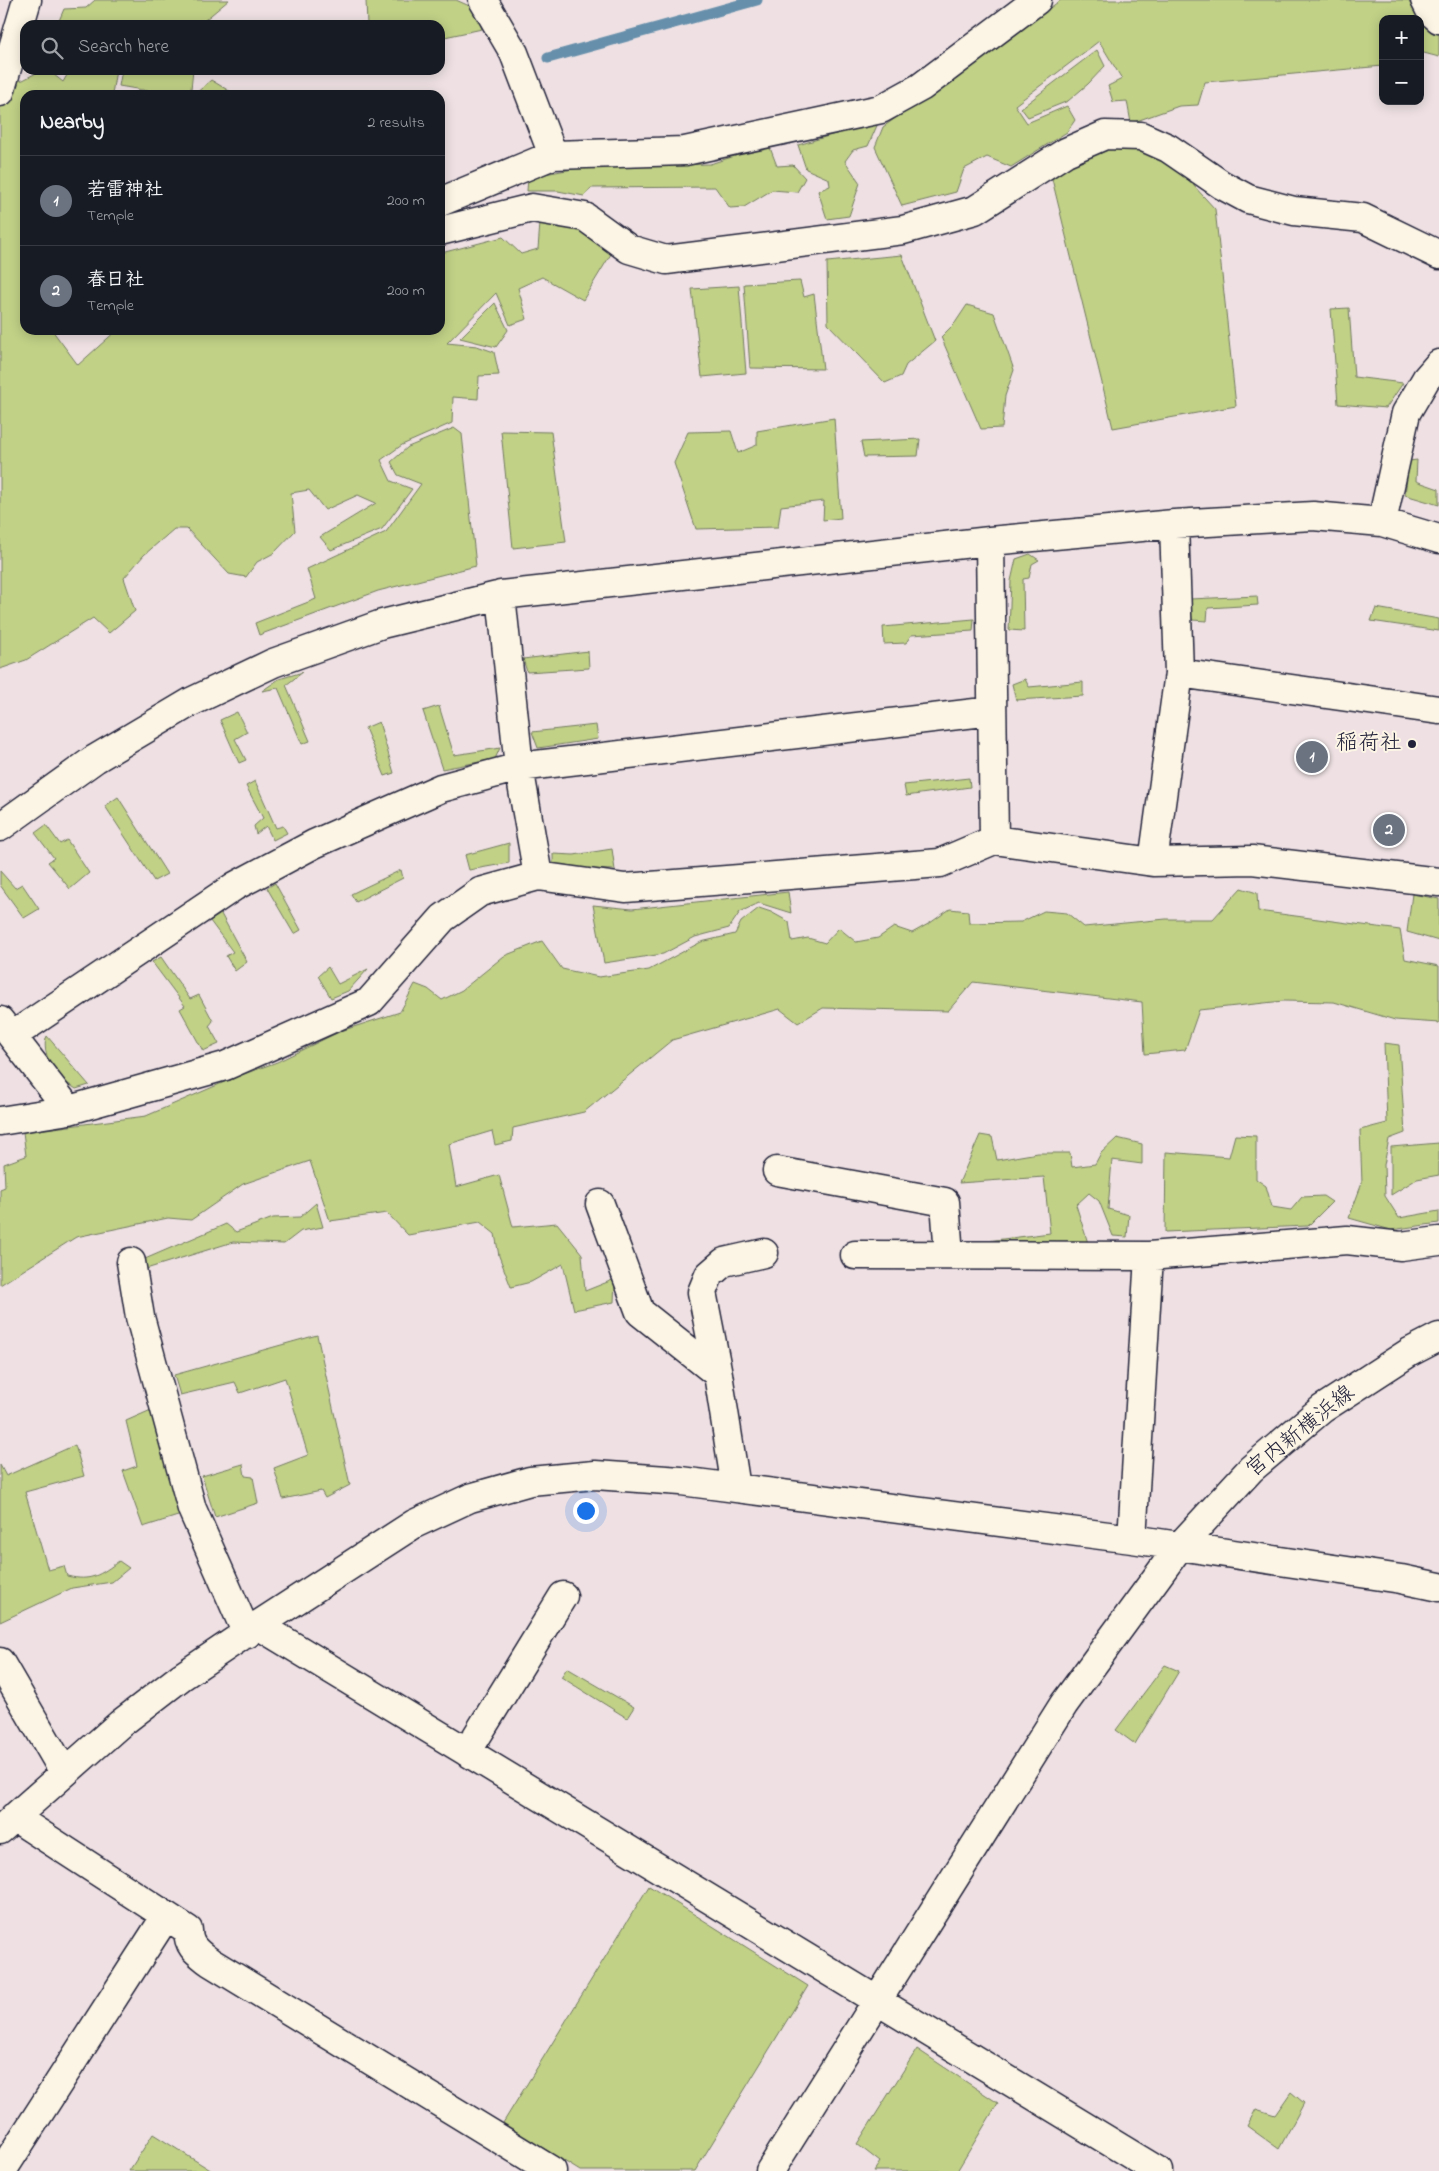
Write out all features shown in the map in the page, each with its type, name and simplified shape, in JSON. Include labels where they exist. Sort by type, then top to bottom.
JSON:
[{"type":"street","points":[[21,20],[27,0]]},
{"type":"street","points":[[483,0],[514,53],[553,155]]},
{"type":"street","points":[[445,200],[553,155],[686,150],[881,109],[921,87],[1036,0]]},
{"type":"street","points":[[1425,0],[1431,12],[1439,19]]},
{"type":"street","points":[[0,92],[20,24]]},
{"type":"street","points":[[445,231],[532,208],[585,217],[630,249],[666,260],[903,230],[975,210],[1066,152],[1105,135],[1141,136],[1168,148],[1222,185],[1248,198],[1294,211],[1362,218],[1439,255]]},
{"type":"street","points":[[1382,522],[1406,414],[1426,379],[1439,364]]},
{"type":"street","points":[[0,826],[95,759],[191,702],[273,663],[382,624],[502,595],[990,541],[1174,524],[1313,516],[1382,522],[1439,539]]},
{"type":"street","points":[[1153,862],[1178,672],[1174,524]]},
{"type":"street","points":[[990,541],[994,840]]},
{"type":"street","points":[[502,595],[519,767],[538,876]]},
{"type":"street","points":[[1178,672],[1439,710]]},
{"type":"street","points":[[69,1110],[6,1029],[235,886],[314,844],[441,788],[519,767],[992,711]]},
{"type":"street","points":[[0,1121],[69,1110],[225,1066],[369,1002],[443,918],[480,892],[538,876],[625,888],[940,864],[994,840],[1153,862],[1252,860],[1439,882]]},
{"type":"street","points":[[777,1171],[946,1202],[949,1255]]},
{"type":"street","points":[[600,1204],[640,1312],[718,1374]]},
{"type":"street","points":[[855,1255],[1149,1256],[1347,1240],[1401,1246],[1439,1241]]},
{"type":"street","points":[[736,1488],[718,1374],[702,1292],[709,1275],[724,1262],[764,1253]]},
{"type":"street","points":[[1132,1538],[1149,1256]]},
{"type":"street","points":[[132,1262],[140,1317],[192,1508],[252,1630],[467,1752],[1158,2171]]},
{"type":"street","name":"宮内新横浜線","points":[[770,2171],[1064,1704],[1180,1547],[1251,1469],[1322,1409],[1410,1352],[1439,1337]]},
{"type":"street","points":[[552,2171],[210,1962],[194,1950],[188,1941],[188,1930],[7,1824],[120,1724],[158,1695],[252,1630],[414,1524],[470,1498],[530,1481],[595,1475],[627,1476],[736,1488],[1132,1538],[1439,1587]]},
{"type":"street","points":[[467,1752],[563,1596]]},
{"type":"street","points":[[0,1662],[64,1772]]},
{"type":"street","points":[[2,2171],[166,1916]]},
{"type":"green space","points":[[95,0],[229,0],[205,20],[59,20],[64,9],[86,8]]},
{"type":"green space","points":[[366,0],[456,0],[474,8],[482,29],[445,37],[445,20],[367,20]]},
{"type":"green space","points":[[1061,0],[1408,0],[1417,15],[1379,15],[1379,66],[1205,82],[1198,105],[1179,106],[1131,123],[1127,101],[1113,102],[1108,86],[1122,79],[1099,41],[1015,105],[1027,123],[1067,106],[1075,120],[1067,132],[1011,167],[987,157],[964,169],[956,192],[902,206],[875,147],[883,127]]},
{"type":"green space","points":[[1424,24],[1439,35],[1439,57],[1424,53]]},
{"type":"green space","points":[[1097,50],[1105,66],[1088,84],[1068,101],[1028,117],[1021,108]]},
{"type":"green space","points":[[32,75],[54,75],[63,82],[67,75],[115,75],[113,90],[20,90],[20,335],[56,335],[78,365],[111,335],[445,335],[445,252],[503,237],[521,254],[538,249],[540,223],[578,226],[611,254],[583,300],[542,277],[518,288],[527,319],[510,325],[496,293],[447,343],[477,346],[494,352],[499,375],[479,376],[478,399],[453,397],[452,423],[402,445],[381,460],[391,481],[412,489],[382,529],[331,550],[320,537],[376,503],[358,495],[325,510],[309,490],[291,493],[295,531],[274,553],[257,562],[246,577],[229,574],[187,529],[174,529],[144,555],[124,578],[135,611],[109,633],[93,618],[26,660],[0,669],[0,83],[23,80]]},
{"type":"green space","points":[[121,75],[192,75],[190,90],[143,90],[119,86]]},
{"type":"green space","points":[[211,80],[228,90],[200,90]]},
{"type":"green space","points":[[879,121],[868,146],[853,150],[845,161],[860,183],[849,216],[827,219],[818,191],[830,186],[829,179],[806,169],[798,145]]},
{"type":"green space","points":[[769,145],[777,166],[793,165],[805,178],[797,192],[772,190],[744,207],[730,208],[715,187],[591,188],[584,196],[558,191],[527,191],[528,177],[578,168],[710,164]]},
{"type":"green space","points":[[1111,146],[1146,152],[1183,174],[1215,209],[1236,406],[1113,428],[1052,179],[1083,156]]},
{"type":"green space","points":[[902,255],[935,341],[906,365],[901,376],[885,383],[828,324],[827,262]]},
{"type":"green space","points":[[800,281],[804,297],[814,294],[823,369],[750,368],[744,284]]},
{"type":"green space","points":[[739,286],[746,373],[702,377],[692,289]]},
{"type":"green space","points":[[495,303],[508,330],[496,347],[460,338]]},
{"type":"green space","points":[[967,305],[994,313],[1014,370],[1005,396],[1002,428],[981,429],[941,337],[955,323]]},
{"type":"green space","points":[[1349,308],[1354,377],[1403,383],[1386,408],[1338,404],[1331,309]]},
{"type":"green space","points":[[834,418],[841,518],[823,520],[824,501],[781,506],[778,527],[696,529],[674,463],[688,432],[731,431],[738,453],[757,445],[757,431]]},
{"type":"green space","points":[[454,428],[462,434],[476,566],[378,591],[259,635],[255,623],[316,599],[307,569],[386,532],[421,484],[398,475],[391,462],[408,447]]},
{"type":"green space","points":[[501,431],[551,432],[566,542],[513,548]]},
{"type":"green space","points":[[920,439],[918,456],[864,457],[861,442]]},
{"type":"green space","points":[[1417,460],[1416,481],[1439,489],[1439,505],[1405,495],[1409,461]]},
{"type":"green space","points":[[1030,554],[1039,560],[1032,564],[1029,578],[1023,579],[1024,631],[1009,630],[1011,581],[1016,559]]},
{"type":"green space","points":[[1257,596],[1258,605],[1208,608],[1207,621],[1192,620],[1190,599]]},
{"type":"green space","points":[[1376,608],[1439,619],[1439,631],[1371,621]]},
{"type":"green space","points":[[974,619],[973,631],[911,635],[906,643],[884,644],[883,627]]},
{"type":"green space","points":[[588,651],[589,668],[527,672],[523,659]]},
{"type":"green space","points":[[303,672],[286,685],[310,741],[302,744],[278,688],[262,691],[279,679]]},
{"type":"green space","points":[[1025,679],[1029,687],[1083,682],[1083,696],[1016,700],[1012,684]]},
{"type":"green space","points":[[439,706],[454,755],[500,748],[495,759],[442,769],[423,711]]},
{"type":"green space","points":[[237,712],[247,732],[235,739],[246,760],[239,763],[220,720]]},
{"type":"green space","points":[[379,722],[394,773],[385,776],[365,728]]},
{"type":"green space","points":[[596,725],[598,739],[538,748],[532,732]]},
{"type":"green space","points":[[969,778],[970,787],[906,796],[904,785]]},
{"type":"green space","points":[[255,781],[276,828],[283,826],[287,833],[273,840],[266,826],[256,834],[254,826],[263,818],[246,786]]},
{"type":"green space","points":[[118,797],[167,874],[154,881],[105,806]]},
{"type":"green space","points":[[46,825],[60,844],[67,840],[89,873],[70,889],[48,862],[54,858],[35,833]]},
{"type":"green space","points":[[509,843],[509,863],[469,870],[465,855]]},
{"type":"green space","points":[[612,849],[615,870],[566,868],[553,864],[553,854],[574,855]]},
{"type":"green space","points":[[401,870],[403,878],[356,902],[351,894]]},
{"type":"green space","points":[[0,871],[15,888],[22,884],[39,909],[24,918],[0,885]]},
{"type":"green space","points":[[275,883],[301,930],[294,934],[267,888]]},
{"type":"green space","points":[[1241,888],[1257,893],[1258,911],[1400,930],[1405,959],[1439,966],[1439,1023],[1395,1020],[1334,1002],[1283,1001],[1199,1010],[1185,1050],[1145,1054],[1142,1002],[973,982],[948,1011],[823,1008],[798,1023],[780,1009],[672,1040],[584,1112],[513,1128],[512,1141],[495,1145],[492,1131],[449,1144],[456,1187],[499,1175],[513,1227],[557,1223],[582,1254],[585,1291],[615,1279],[614,1302],[574,1310],[563,1264],[531,1282],[511,1287],[499,1256],[495,1234],[480,1222],[408,1235],[387,1213],[330,1221],[310,1161],[243,1184],[191,1220],[168,1218],[76,1237],[0,1285],[0,1189],[5,1187],[4,1164],[26,1156],[23,1132],[146,1116],[236,1077],[277,1062],[341,1031],[400,1012],[415,984],[428,989],[442,1000],[462,990],[504,956],[542,941],[562,969],[599,977],[649,970],[701,942],[735,934],[741,922],[759,908],[789,922],[792,941],[808,938],[825,943],[839,928],[856,942],[878,938],[894,927],[912,933],[950,909],[968,911],[969,923],[1021,922],[1044,911],[1067,913],[1084,927],[1166,919],[1213,919]]},
{"type":"green space","points":[[788,892],[791,913],[759,903],[740,912],[729,928],[695,937],[663,954],[604,963],[593,905],[632,909]]},
{"type":"green space","points":[[1412,894],[1439,899],[1439,941],[1407,932]]},
{"type":"green space","points":[[221,914],[247,962],[235,971],[226,956],[233,952],[210,921]]},
{"type":"green space","points":[[161,957],[190,999],[199,995],[213,1021],[209,1026],[219,1044],[203,1051],[180,1009],[185,1006],[152,962]]},
{"type":"green space","points":[[328,967],[338,984],[368,969],[348,991],[331,998],[318,976]]},
{"type":"green space","points":[[47,1036],[89,1085],[76,1089],[58,1076],[46,1053],[45,1041]]},
{"type":"green space","points":[[1384,1043],[1399,1045],[1405,1133],[1389,1139],[1384,1165],[1385,1196],[1399,1218],[1439,1211],[1439,1223],[1391,1230],[1349,1218],[1362,1183],[1360,1130],[1387,1123]]},
{"type":"green space","points":[[980,1135],[992,1137],[997,1160],[1038,1153],[1070,1153],[1072,1167],[1095,1164],[1101,1153],[1117,1138],[1142,1144],[1142,1164],[1112,1160],[1108,1209],[1129,1215],[1127,1237],[1113,1236],[1099,1201],[1089,1193],[1076,1205],[1088,1243],[971,1243],[1050,1233],[1044,1177],[959,1183]]},
{"type":"green space","points":[[1235,1135],[1256,1136],[1256,1179],[1266,1186],[1272,1207],[1291,1210],[1302,1197],[1323,1196],[1332,1202],[1308,1226],[1165,1232],[1166,1152],[1229,1157]]},
{"type":"green space","points":[[1439,1143],[1439,1175],[1417,1179],[1391,1195],[1391,1147]]},
{"type":"green space","points":[[316,1203],[323,1227],[301,1231],[284,1244],[233,1242],[146,1269],[145,1259],[226,1224],[236,1232],[273,1218],[300,1217]]},
{"type":"green space","points":[[317,1335],[350,1485],[325,1498],[321,1491],[283,1499],[274,1468],[308,1455],[285,1378],[240,1393],[235,1382],[180,1395],[174,1375]]},
{"type":"green space","points":[[151,1410],[181,1515],[143,1527],[123,1471],[137,1466],[126,1421]]},
{"type":"green space","points":[[75,1445],[84,1476],[25,1492],[48,1570],[64,1566],[67,1576],[89,1578],[101,1573],[119,1561],[129,1568],[112,1582],[72,1588],[0,1622],[0,1465],[6,1476]]},
{"type":"green space","points":[[243,1464],[245,1476],[253,1477],[258,1503],[215,1517],[202,1476]]},
{"type":"green space","points":[[1165,1665],[1179,1671],[1135,1744],[1116,1730]]},
{"type":"green space","points":[[567,1668],[634,1707],[627,1718],[561,1677]]},
{"type":"green space","points":[[649,1886],[808,1986],[695,2171],[580,2171],[503,2123]]},
{"type":"green space","points":[[917,2049],[998,2103],[957,2171],[874,2171],[880,2162],[857,2144]]},
{"type":"green space","points":[[1291,2092],[1304,2103],[1279,2149],[1247,2126],[1256,2109],[1275,2115]]},
{"type":"green space","points":[[153,2134],[212,2171],[129,2171]]},
{"type":"waterway","points":[[548,58],[757,0]]},
{"type":"place","name":"稲荷社","points":[[1412,744]]},
{"type":"place","name":"若雷神社","points":[[1312,757]]},
{"type":"place","name":"春日社","points":[[1389,830]]}]
